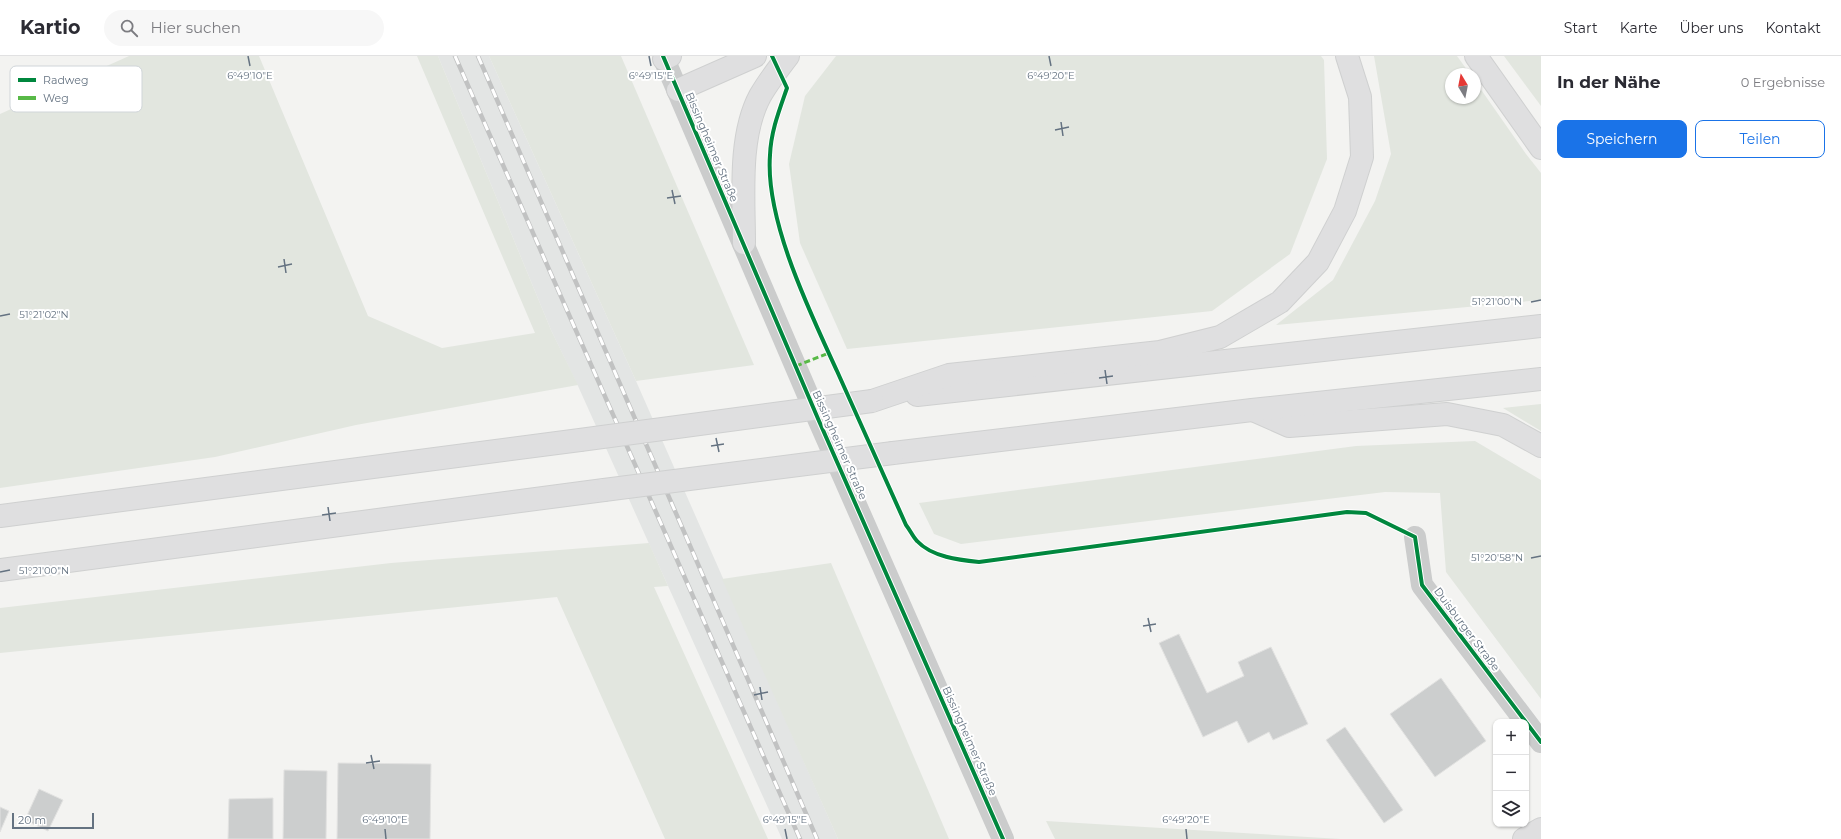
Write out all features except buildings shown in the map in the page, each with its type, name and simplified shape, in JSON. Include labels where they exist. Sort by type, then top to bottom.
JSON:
[{"type":"highway","points":[[678,90],[755,56]]},
{"type":"highway","points":[[744,243],[744,160],[750,123],[760,97],[788,56]]},
{"type":"highway","points":[[872,400],[949,375],[1160,352],[1220,337],[1280,302],[1318,262],[1345,211],[1362,157],[1360,97],[1347,56]]},
{"type":"highway","points":[[1476,56],[1541,148]]},
{"type":"highway","points":[[0,516],[872,400],[1541,326]]},
{"type":"highway","points":[[0,570],[893,452],[1252,410],[1541,379]]},
{"type":"highway","points":[[1252,410],[1289,426],[1447,414],[1503,425],[1541,446]]},
{"type":"highway","points":[[1524,839],[1541,829]]},
{"type":"street","name":"Bissingheimer Straße","points":[[666,57],[678,90],[819,421],[1004,839]]},
{"type":"street","name":"Duisburger Straße","points":[[1415,537],[1422,585],[1541,742]]},
{"type":"shaded area","points":[[129,56],[259,56],[368,316],[442,348],[535,333],[417,56],[438,56],[551,330],[578,385],[356,425],[215,457],[0,488],[0,114],[10,110],[10,112],[142,112],[142,66],[107,66]]},
{"type":"shaded area","points":[[438,56],[489,56],[636,381],[838,839],[782,839],[578,386],[551,330]]},
{"type":"shaded area","points":[[489,56],[621,56],[754,365],[636,381]]},
{"type":"shaded area","points":[[836,56],[1321,56],[1324,60],[1327,159],[1290,254],[1212,311],[847,349],[800,243],[789,164],[805,96]]},
{"type":"shaded area","points":[[1374,56],[1457,56],[1466,68],[1445,68],[1445,104],[1481,104],[1481,90],[1541,173],[1541,300],[1276,325],[1333,280],[1375,201],[1391,154]]},
{"type":"shaded area","points":[[1504,56],[1541,56],[1541,106]]},
{"type":"shaded area","points":[[1541,404],[1541,431],[1503,408]]},
{"type":"shaded area","points":[[1475,441],[1541,480],[1541,699],[1446,572],[1440,493],[1385,492],[961,544],[934,534],[919,503],[1356,446]]},
{"type":"shaded area","points":[[649,543],[668,586],[654,587],[768,839],[665,839],[557,597],[0,653],[0,608],[391,563]]},
{"type":"shaded area","points":[[831,563],[949,839],[838,839],[722,579]]},
{"type":"shaded area","points":[[1046,821],[1341,839],[1055,839]]},
{"type":"railway","points":[[455,56],[800,839]]},
{"type":"railway","points":[[478,56],[817,839]]},
{"type":"marked path","points":[[796,366],[829,353]]},
{"type":"cycle path","points":[[663,56],[819,421],[1003,839]]},
{"type":"cycle path","points":[[772,56],[787,88],[778,113],[770,155],[770,181],[782,236],[814,322],[906,525],[917,541],[930,551],[946,557],[979,562],[1347,512],[1366,513],[1415,537],[1422,585],[1541,742]]}]
